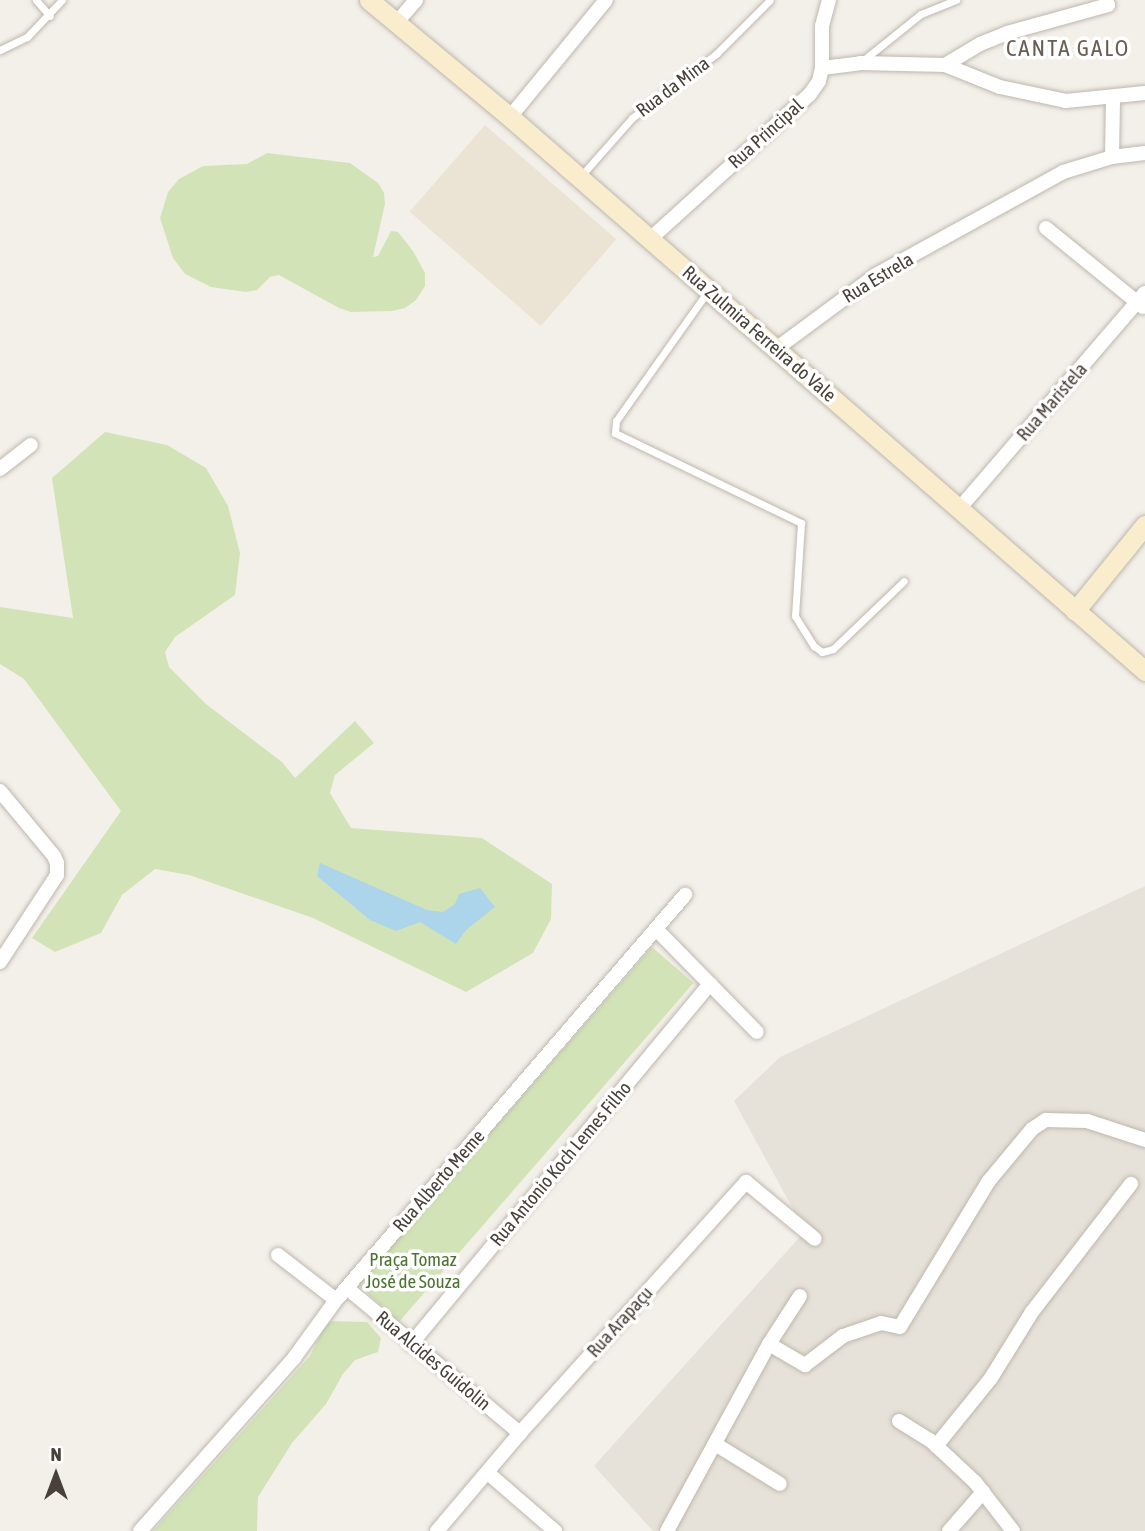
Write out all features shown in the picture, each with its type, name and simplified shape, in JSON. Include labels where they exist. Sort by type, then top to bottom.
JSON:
[{"type":"street","name":"Rua Zulmira Ferreira do Vale","points":[[369,0],[510,117],[1145,671]]},
{"type":"street","points":[[397,22],[416,0]]},
{"type":"street","points":[[510,117],[606,0]]},
{"type":"street","name":"Rua Principal","points":[[649,240],[810,94],[822,68],[822,26],[829,0]]},
{"type":"street","points":[[944,65],[1007,33],[1108,5]]},
{"type":"street","points":[[822,68],[860,63],[944,65],[1000,87],[1052,99],[1113,98],[1145,93]]},
{"type":"street","points":[[1112,158],[1113,98]]},
{"type":"street","name":"Rua Estrela","points":[[776,349],[876,275],[1063,172],[1112,158],[1145,153]]},
{"type":"street","points":[[1046,228],[1143,302]]},
{"type":"street","name":"Rua Maristela","points":[[960,509],[1143,302]]},
{"type":"street","points":[[0,469],[31,444]]},
{"type":"street","points":[[1076,611],[1145,526]]},
{"type":"street","points":[[0,791],[54,856],[57,875],[0,962]]},
{"type":"street","name":"Rua Alberto Meme","points":[[140,1531],[294,1358],[346,1288],[685,895]]},
{"type":"street","points":[[656,929],[757,1032]]},
{"type":"street","name":"Rua Antonio Koch Lemes Filho","points":[[411,1344],[710,984]]},
{"type":"street","points":[[769,1344],[805,1365],[843,1336],[881,1323],[900,1327],[988,1182],[1032,1129],[1046,1120],[1087,1121],[1145,1140]]},
{"type":"street","name":"Rua Arapaçu","points":[[438,1531],[520,1433],[746,1182],[815,1239]]},
{"type":"street","points":[[936,1446],[990,1378],[1032,1312],[1131,1184]]},
{"type":"street","points":[[278,1255],[336,1300]]},
{"type":"street","name":"Rua Alcides Guidolin","points":[[346,1288],[520,1433]]},
{"type":"street","points":[[667,1531],[769,1344],[800,1296]]},
{"type":"street","points":[[899,1421],[936,1446],[983,1492],[1013,1531]]},
{"type":"street","points":[[715,1444],[780,1485]]},
{"type":"street","points":[[488,1472],[555,1531]]},
{"type":"street","points":[[949,1531],[983,1492]]},
{"type":"lane","points":[[36,0],[50,16]]},
{"type":"lane","points":[[0,50],[27,37],[50,16],[62,0]]},
{"type":"lane","name":"Rua da Mina","points":[[579,178],[632,118],[716,54],[770,0]]},
{"type":"lane","points":[[860,63],[921,14],[956,0]]},
{"type":"lane","points":[[708,290],[617,421],[615,433],[619,438],[801,523],[795,616],[814,646],[822,652],[833,649],[904,581]]},
{"type":"shaded area","points":[[485,125],[616,239],[541,326],[410,212]]},
{"type":"shaded area","points":[[1145,886],[1145,1531],[653,1531],[594,1466],[805,1231],[734,1101],[780,1057]]},
{"type":"green space","points":[[267,153],[350,163],[378,183],[384,193],[385,204],[373,257],[378,256],[391,231],[398,232],[425,273],[425,286],[416,300],[405,308],[392,311],[351,312],[279,275],[270,277],[257,290],[246,292],[211,287],[185,274],[173,258],[160,218],[168,192],[179,179],[203,166],[247,164]]},
{"type":"green space","points":[[105,432],[167,445],[206,468],[228,506],[240,553],[235,595],[175,637],[165,652],[169,667],[206,704],[282,762],[295,778],[355,721],[374,743],[335,775],[330,793],[351,828],[482,838],[552,884],[551,919],[533,953],[466,992],[313,918],[189,875],[155,869],[122,895],[101,933],[55,952],[32,938],[121,811],[24,679],[0,664],[0,607],[73,618],[52,478]]},
{"type":"green space","name":"Praça Tomaz José de Souza","points":[[652,947],[694,983],[400,1321],[358,1285]]},
{"type":"green space","points":[[327,1321],[367,1322],[381,1338],[378,1352],[355,1360],[343,1374],[326,1404],[292,1443],[258,1497],[257,1531],[153,1531],[310,1356]]},
{"type":"water","points":[[320,863],[427,910],[443,912],[455,904],[459,894],[480,888],[495,907],[466,930],[456,944],[420,922],[396,931],[370,920],[317,876]]},
{"type":"district","name":"CANTA GALO","points":[[1068,48]]}]
